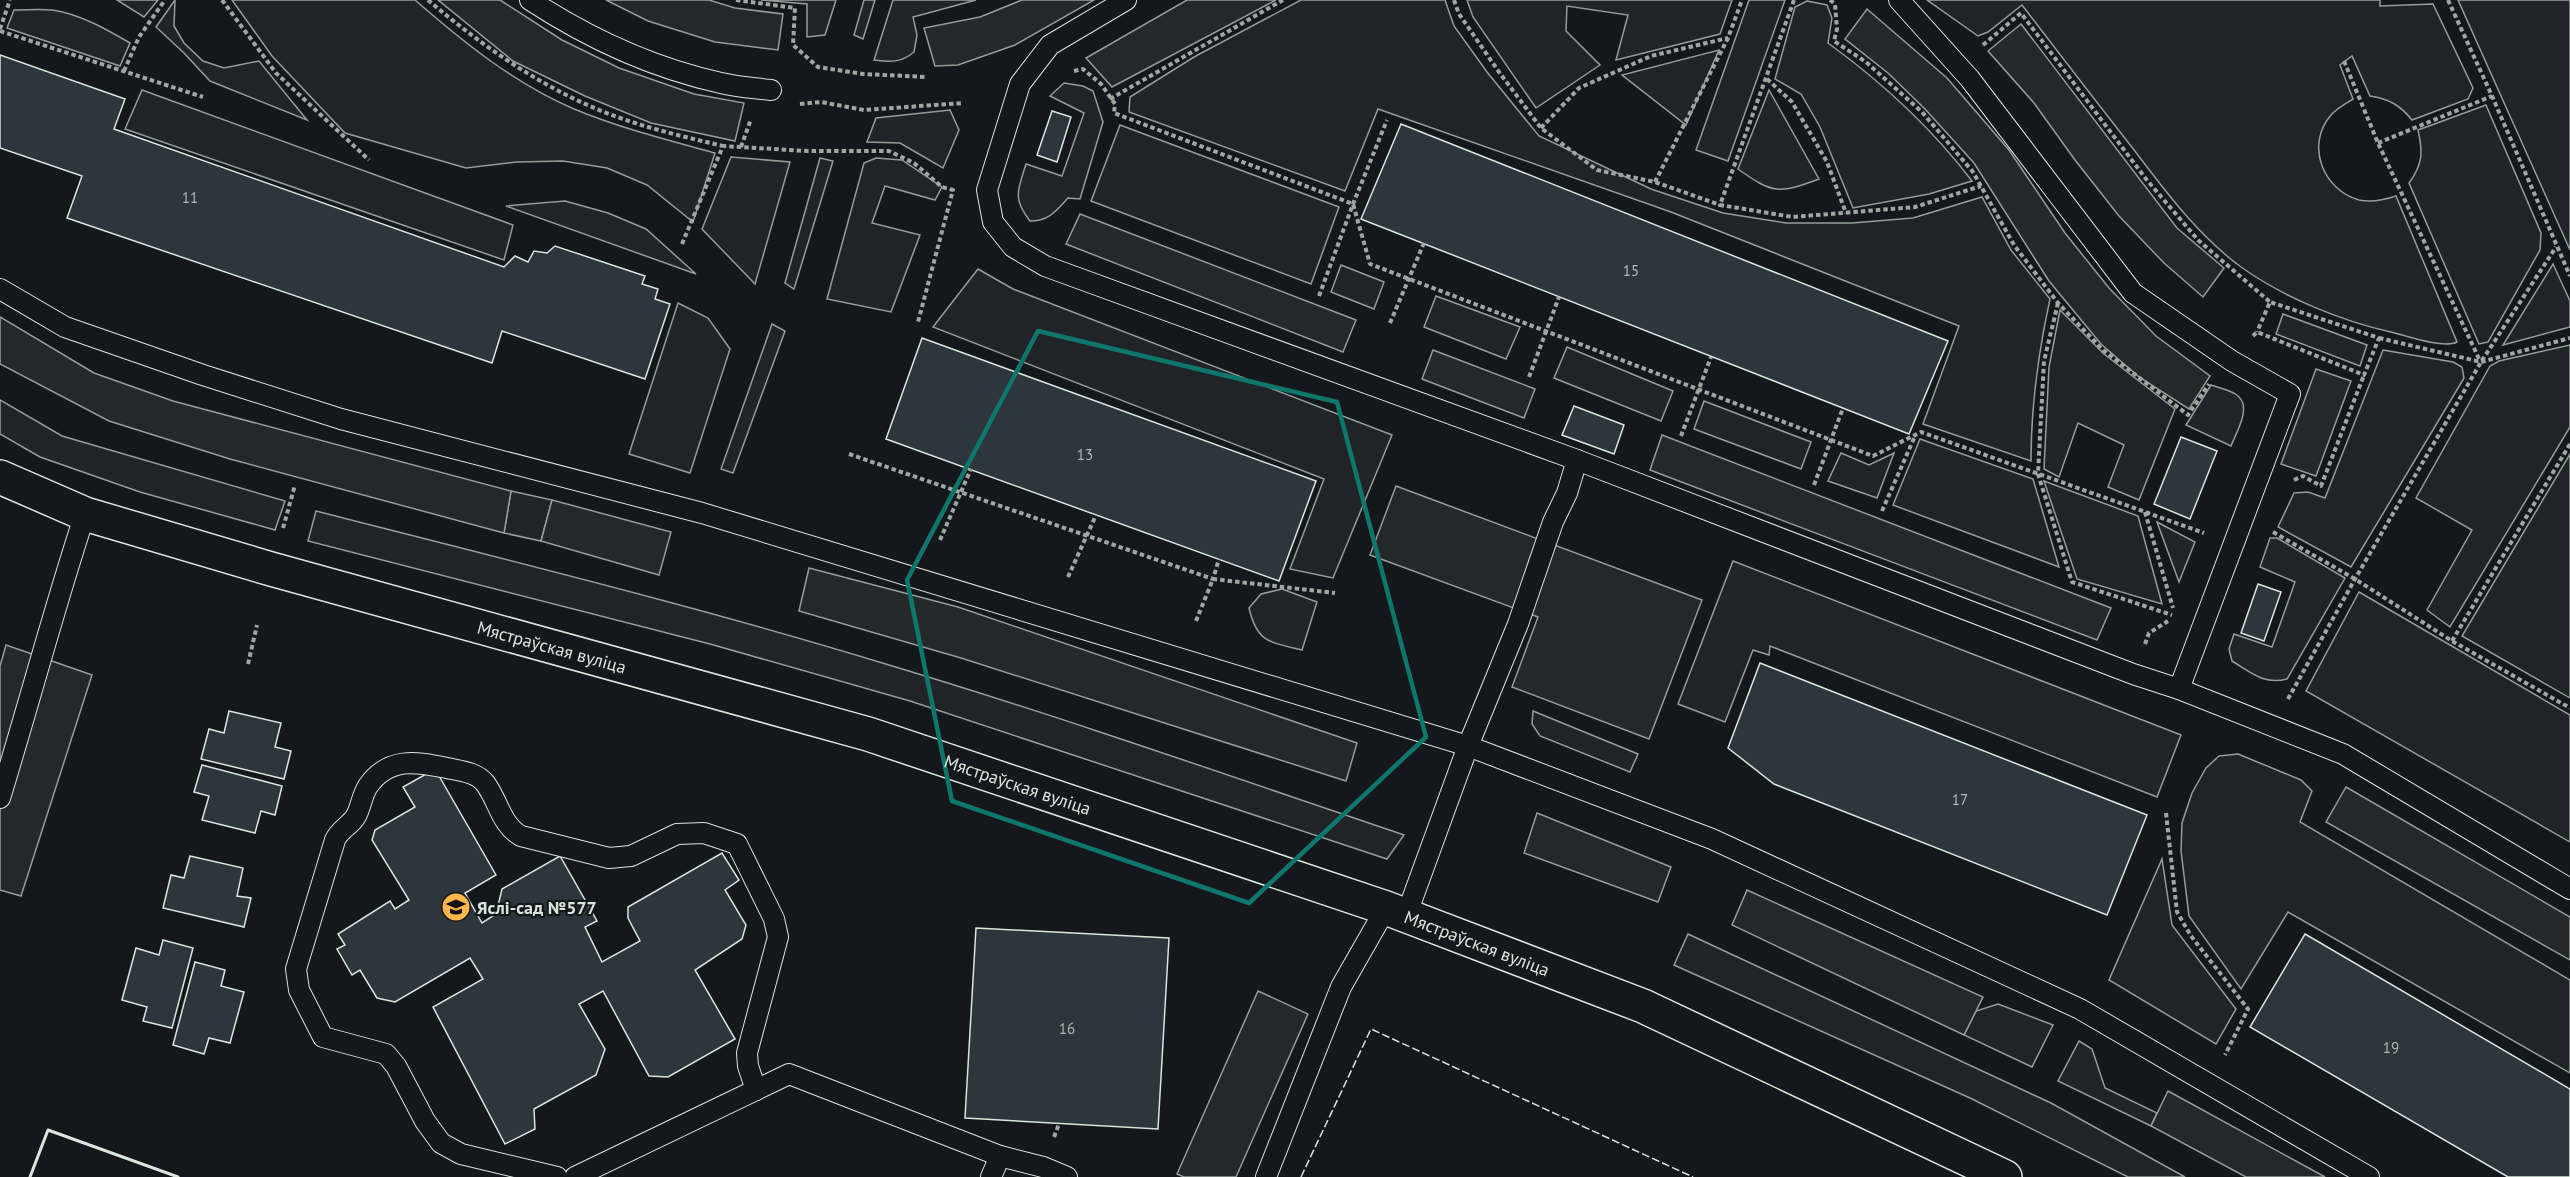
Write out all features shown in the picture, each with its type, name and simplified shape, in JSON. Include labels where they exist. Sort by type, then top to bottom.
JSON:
[{"type":"street","name":"Мястраўская вуліца","points":[[0,477],[84,514],[271,569],[867,734],[1396,912],[1643,1006],[2005,1177]]},
{"type":"lane","points":[[530,0],[588,35],[646,60],[721,83],[771,90]]},
{"type":"lane","points":[[1126,0],[1050,45],[1020,84],[987,190],[993,222],[1013,247],[1045,266],[1578,460],[2133,674],[2179,689],[2343,754],[2570,889]]},
{"type":"lane","points":[[1899,0],[1970,79],[2133,293],[2232,362],[2290,394],[2179,689]]},
{"type":"lane","points":[[0,289],[65,327],[330,416],[651,502],[702,513],[1468,746],[1712,839],[2080,1009],[2369,1177]]},
{"type":"lane","points":[[1266,1177],[1341,987],[1396,912],[1518,624],[1553,522],[1567,493],[1578,460]]},
{"type":"lane","points":[[0,798],[54,609],[84,514]]},
{"type":"lane","points":[[557,1177],[461,1154],[441,1143],[425,1121],[396,1066],[386,1054],[323,1036],[298,990],[296,969],[335,840],[339,831],[351,823],[356,815],[368,787],[380,774],[396,765],[412,761],[471,773],[484,783],[512,831],[521,836],[609,858],[631,856],[677,834],[704,833],[737,844],[774,919],[778,937],[747,1053],[748,1066],[756,1090]]},
{"type":"lane","points":[[575,1177],[789,1074],[1000,1156],[1043,1167],[1067,1177]]},
{"type":"lane","points":[[991,1177],[1000,1156]]},
{"type":"path","points":[[10,0],[0,30],[203,97]]},
{"type":"path","points":[[124,71],[139,37],[165,0]]},
{"type":"path","points":[[222,0],[276,74],[369,160]]},
{"type":"path","points":[[428,0],[468,33],[541,82],[608,114],[671,134],[723,146],[889,151],[914,163],[942,187],[953,190],[918,322]]},
{"type":"path","points":[[736,0],[795,8],[793,45],[818,67],[863,74],[927,77]]},
{"type":"path","points":[[1110,99],[1283,0]]},
{"type":"path","points":[[1454,0],[1459,14],[1498,72],[1541,128],[1597,170],[1654,182],[1720,205],[1793,217],[1914,207],[1981,186]]},
{"type":"path","points":[[1654,182],[1728,38],[1743,0]]},
{"type":"path","points":[[1720,205],[1794,0]]},
{"type":"path","points":[[1830,0],[1835,4],[1837,29],[1834,41],[1866,62],[1922,112],[1972,172],[2014,245],[2058,303],[2103,350],[2188,415],[2213,377],[2226,382],[2232,362],[2257,332],[2270,302]]},
{"type":"path","points":[[2448,0],[2570,276]]},
{"type":"path","points":[[1974,39],[1983,45],[2021,13],[2139,170],[2198,240],[2270,302],[2379,338],[2481,362],[2570,338]]},
{"type":"path","points":[[1541,128],[1579,88],[1651,56],[1728,38]]},
{"type":"path","points":[[2344,61],[2378,143],[2481,362]]},
{"type":"path","points":[[1071,72],[1083,69],[1101,84],[1115,104],[1114,113],[1353,204]]},
{"type":"path","points":[[1767,79],[1792,102],[1821,152],[1846,213]]},
{"type":"path","points":[[2378,143],[2492,96]]},
{"type":"path","points":[[794,105],[821,102],[864,110],[963,103]]},
{"type":"path","points":[[741,147],[753,111]]},
{"type":"path","points":[[1319,296],[1387,120]]},
{"type":"path","points":[[682,244],[723,146]]},
{"type":"path","points":[[1353,204],[1370,264],[1409,280],[1873,456],[1921,432],[2205,534]]},
{"type":"path","points":[[1390,324],[1424,243]]},
{"type":"path","points":[[2286,702],[2481,362],[2556,247]]},
{"type":"path","points":[[1529,376],[1559,297]]},
{"type":"path","points":[[2058,303],[2044,361],[2038,474],[2072,582],[2175,616]]},
{"type":"path","points":[[2257,332],[2364,375]]},
{"type":"path","points":[[2286,483],[2303,476],[2321,486],[2379,338]]},
{"type":"path","points":[[1681,436],[1711,357]]},
{"type":"path","points":[[1814,485],[1843,408]]},
{"type":"path","points":[[1882,511],[1915,435]]},
{"type":"path","points":[[2452,641],[2570,444]]},
{"type":"path","points":[[849,454],[1213,579],[1335,593]]},
{"type":"path","points":[[940,540],[971,469]]},
{"type":"path","points":[[283,528],[295,485]]},
{"type":"path","points":[[2144,511],[2175,616]]},
{"type":"path","points":[[1068,577],[1096,515]]},
{"type":"path","points":[[2201,544],[2209,523]]},
{"type":"path","points":[[2267,528],[2355,579],[2452,641],[2570,708]]},
{"type":"path","points":[[1196,621],[1219,559]]},
{"type":"path","points":[[2175,616],[2179,606]]},
{"type":"path","points":[[248,664],[257,625]]},
{"type":"path","points":[[2166,813],[2177,912],[2191,936],[2248,1009],[2222,1061]]},
{"type":"highlighted area","points":[[1038,331],[1337,402],[1426,737],[1249,903],[952,801],[907,580]]},
{"type":"shaded area","points":[[117,0],[158,0],[144,17]]},
{"type":"shaded area","points":[[175,0],[174,26],[184,43],[203,61],[224,68],[259,61],[307,120],[210,81],[156,27]]},
{"type":"shaded area","points":[[232,0],[415,0],[490,60],[552,99],[609,122],[715,153],[693,222],[647,185],[607,168],[563,161],[517,162],[466,168],[345,133],[272,56]]},
{"type":"shaded area","points":[[438,0],[500,0],[562,40],[619,68],[694,94],[744,103],[735,141],[651,123],[585,96],[513,61]]},
{"type":"shaded area","points":[[606,0],[709,0],[735,8],[783,14],[778,50],[715,42],[648,21]]},
{"type":"shaded area","points":[[761,0],[836,0],[825,35],[807,37],[807,4]]},
{"type":"shaded area","points":[[864,0],[875,0],[863,39],[854,35]]},
{"type":"shaded area","points":[[893,0],[976,0],[913,17],[917,35],[914,52],[895,61],[874,60]]},
{"type":"shaded area","points":[[1022,0],[1094,0],[1015,45],[958,65],[935,66],[924,28],[980,17]]},
{"type":"shaded area","points":[[1187,0],[1276,0],[1112,87],[1086,58]]},
{"type":"shaded area","points":[[1301,0],[1445,0],[1454,26],[1487,72],[1539,136],[1651,189],[1723,213],[1786,223],[1852,223],[1913,218],[1982,197],[2011,250],[2050,299],[2036,380],[2031,461],[1923,424],[1959,326],[1671,212],[1378,109],[1345,191],[1129,112],[1130,97],[1194,57]]},
{"type":"shaded area","points":[[1467,0],[1732,0],[1720,34],[1616,60],[1628,15],[1567,6],[1566,31],[1600,65],[1536,108],[1473,17]]},
{"type":"shaded area","points":[[1749,0],[1785,0],[1728,161],[1696,150]]},
{"type":"shaded area","points":[[1927,0],[2380,0],[2380,6],[2433,4],[2473,88],[2468,99],[2412,120],[2394,104],[2370,96],[2352,56],[2340,65],[2353,99],[2333,113],[2323,127],[2319,140],[2319,152],[2327,177],[2346,195],[2369,201],[2396,196],[2457,342],[2443,344],[2425,341],[2333,315],[2257,278],[2225,254],[2195,226],[2022,5],[1988,32],[1978,36]]},
{"type":"shaded area","points":[[2458,0],[2570,0],[2570,250]]},
{"type":"shaded area","points":[[1807,1],[1827,5],[1832,18],[1828,43],[1868,74],[1923,124],[1972,181],[1929,194],[1853,208],[1820,127],[1801,94],[1775,79],[1795,7]]},
{"type":"shaded area","points":[[1867,9],[1947,78],[2009,150],[2065,233],[2109,288],[2156,336],[2210,376],[2189,409],[2139,377],[2101,344],[2049,281],[1974,163],[1925,109],[1888,73],[1845,39]]},
{"type":"shaded area","points":[[14,10],[52,10],[73,15],[102,27],[130,43],[120,66],[7,28]]},
{"type":"shaded area","points":[[2021,24],[2177,228],[2224,268],[2203,297],[2164,263],[2119,216],[2034,103],[1988,51]]},
{"type":"shaded area","points":[[1719,50],[1686,125],[1622,75]]},
{"type":"shaded area","points":[[1064,83],[1083,86],[1093,91],[1103,122],[1080,199],[1068,198],[1047,217],[1030,221],[1024,213],[1018,194],[1026,164],[1062,176],[1084,113],[1050,96]]},
{"type":"shaded area","points":[[142,90],[513,225],[504,260],[125,129]]},
{"type":"shaded area","points":[[1769,90],[1819,179],[1794,187],[1777,189],[1760,183],[1738,169]]},
{"type":"shaded area","points":[[2486,105],[2541,233],[2540,250],[2488,342],[2479,344],[2409,183],[2421,158],[2418,130]]},
{"type":"shaded area","points":[[950,110],[959,130],[943,168],[900,143],[867,142],[876,118]]},
{"type":"shaded area","points":[[1120,125],[1339,207],[1311,284],[1091,201]]},
{"type":"shaded area","points":[[731,157],[790,162],[755,284],[702,229]]},
{"type":"shaded area","points":[[820,158],[833,161],[794,289],[785,283]]},
{"type":"shaded area","points":[[876,158],[902,160],[942,187],[935,200],[885,186],[872,223],[920,235],[891,312],[827,299],[864,163]]},
{"type":"shaded area","points":[[565,201],[608,213],[646,229],[696,274],[506,206]]},
{"type":"shaded area","points":[[1080,214],[1356,320],[1343,352],[1066,244]]},
{"type":"shaded area","points":[[2553,264],[2570,301],[2570,327],[2503,345]]},
{"type":"shaded area","points":[[1341,265],[1384,282],[1374,309],[1331,292]]},
{"type":"shaded area","points":[[978,269],[1013,289],[1392,435],[1333,578],[1290,569],[1324,479],[933,327]]},
{"type":"shaded area","points":[[1436,296],[1520,327],[1506,359],[1424,327]]},
{"type":"shaded area","points":[[678,303],[708,318],[730,349],[690,473],[629,454]]},
{"type":"shaded area","points":[[2060,310],[2104,354],[2175,409],[2139,500],[2108,487],[2124,445],[2078,423],[2059,477],[2044,469],[2049,367]]},
{"type":"shaded area","points":[[2283,314],[2367,345],[2360,366],[2276,334]]},
{"type":"shaded area","points":[[0,317],[94,373],[173,401],[511,491],[504,533],[230,459],[109,421],[0,364]]},
{"type":"shaded area","points":[[772,324],[785,331],[733,473],[721,469]]},
{"type":"shaded area","points":[[2570,345],[2570,427],[2450,627],[2427,610],[2472,530],[2416,498],[2490,366],[2499,361]]},
{"type":"shaded area","points":[[1567,347],[1673,391],[1661,421],[1554,378]]},
{"type":"shaded area","points":[[1433,350],[1535,389],[1524,418],[1422,379]]},
{"type":"shaded area","points":[[2383,350],[2453,362],[2462,367],[2464,378],[2351,567],[2278,527],[2294,493],[2308,492],[2325,498]]},
{"type":"shaded area","points":[[2316,369],[2351,381],[2316,476],[2281,464]]},
{"type":"shaded area","points":[[2211,385],[2238,396],[2244,407],[2242,420],[2231,446],[2186,425]]},
{"type":"shaded area","points":[[0,400],[62,436],[285,501],[275,530],[140,492],[40,457],[0,434]]},
{"type":"shaded area","points":[[1704,401],[1811,442],[1801,469],[1694,429]]},
{"type":"shaded area","points":[[1662,435],[2111,608],[2097,640],[1650,470]]},
{"type":"shaded area","points":[[1920,439],[2033,479],[2059,567],[1893,505]]},
{"type":"shaded area","points":[[1841,453],[1869,465],[1894,453],[1877,498],[1828,481]]},
{"type":"shaded area","points":[[2570,454],[2570,698],[2462,636]]},
{"type":"shaded area","points":[[2044,481],[2138,516],[2162,604],[2077,579]]},
{"type":"shaded area","points":[[1396,486],[1702,600],[1649,739],[1512,687],[1538,617],[1370,555]]},
{"type":"shaded area","points":[[511,491],[552,500],[541,541],[504,533]]},
{"type":"shaded area","points":[[552,500],[671,532],[659,575],[541,541]]},
{"type":"shaded area","points":[[316,511],[747,623],[818,644],[1083,726],[1404,835],[1387,859],[910,701],[710,644],[308,541]]},
{"type":"shaded area","points":[[2157,522],[2195,542],[2179,582]]},
{"type":"shaded area","points":[[2270,538],[2277,538],[2345,578],[2287,679],[2279,680],[2258,677],[2246,670],[2232,661],[2229,649],[2234,634],[2272,647],[2295,582],[2260,567]]},
{"type":"shaded area","points":[[1733,561],[2181,735],[2157,797],[1770,646],[1769,655],[1753,650],[1725,722],[1678,704]]},
{"type":"shaded area","points":[[809,568],[958,607],[1357,743],[1346,781],[961,658],[799,611]]},
{"type":"shaded area","points":[[1282,589],[1317,602],[1302,650],[1266,639],[1252,620],[1249,608],[1261,594]]},
{"type":"shaded area","points":[[2359,592],[2570,715],[2570,842],[2306,691]]},
{"type":"shaded area","points":[[6,645],[92,675],[21,896],[0,890],[0,666]]},
{"type":"shaded area","points":[[1533,711],[1638,754],[1630,772],[1540,736],[1532,724]]},
{"type":"shaded area","points":[[2238,754],[2301,780],[2312,791],[2300,822],[2570,980],[2570,1073],[2288,912],[2241,989],[2189,916],[2181,851],[2182,823],[2192,793],[2206,768],[2219,756]]},
{"type":"shaded area","points":[[2346,787],[2570,917],[2570,960],[2326,822]]},
{"type":"shaded area","points":[[1537,813],[1671,867],[1658,902],[1524,853]]},
{"type":"shaded area","points":[[2162,859],[2172,925],[2236,1009],[2216,1044],[2109,980]]},
{"type":"shaded area","points":[[1747,890],[1983,997],[1964,1035],[1732,925]]},
{"type":"shaded area","points":[[1688,934],[2051,1103],[2185,1177],[2128,1177],[1970,1098],[1674,965]]},
{"type":"shaded area","points":[[1258,991],[1308,1014],[1236,1177],[1184,1177],[1177,1174]]},
{"type":"shaded area","points":[[1998,1004],[2053,1025],[2032,1067],[1964,1035],[1976,1011]]},
{"type":"shaded area","points":[[2079,1041],[2092,1049],[2105,1088],[2157,1113],[2151,1126],[2058,1081]]},
{"type":"shaded area","points":[[2168,1091],[2325,1177],[2246,1177],[2151,1126]]},
{"type":"building","points":[[0,55],[125,99],[114,129],[504,267],[515,256],[528,262],[534,251],[547,253],[555,246],[645,276],[642,284],[658,289],[655,299],[670,304],[645,379],[502,331],[492,363],[67,218],[82,176],[0,148]]},
{"type":"building","points":[[1052,111],[1071,117],[1057,162],[1037,155]]},
{"type":"building","points":[[1401,124],[1948,341],[1909,434],[1361,219]]},
{"type":"building","points":[[922,338],[1316,481],[1279,581],[886,439]]},
{"type":"building","points":[[1574,406],[1624,425],[1614,454],[1562,435]]},
{"type":"building","points":[[2181,437],[2217,451],[2190,519],[2154,504]]},
{"type":"building","points":[[2258,584],[2281,592],[2264,641],[2241,633]]},
{"type":"building","points":[[1760,663],[2147,815],[2107,915],[1774,784],[1728,748]]},
{"type":"building","points":[[229,711],[281,723],[275,747],[291,751],[284,779],[201,759],[209,729],[224,733]]},
{"type":"building","points":[[202,765],[282,786],[275,815],[261,811],[255,833],[202,820],[209,796],[194,792]]},
{"type":"building","points":[[435,769],[496,875],[465,893],[482,923],[496,914],[502,889],[560,856],[597,921],[585,927],[602,962],[640,941],[628,918],[628,907],[722,853],[739,880],[725,890],[746,925],[742,939],[695,970],[735,1039],[668,1077],[649,1076],[603,991],[579,1004],[605,1049],[596,1075],[534,1109],[535,1129],[505,1144],[433,1007],[483,979],[470,958],[395,1002],[377,998],[360,970],[352,975],[337,949],[345,945],[338,934],[390,901],[395,909],[409,900],[372,840],[375,830],[415,807],[403,787]]},
{"type":"building","points":[[190,856],[243,868],[237,896],[251,898],[244,927],[163,908],[171,875],[184,878]]},
{"type":"building","points":[[976,928],[1169,938],[1158,1129],[965,1118]]},
{"type":"building","points":[[2305,934],[2570,1089],[2570,1177],[2508,1177],[2250,1027]]},
{"type":"building","points":[[163,940],[193,948],[172,1028],[143,1021],[147,1007],[122,1000],[136,948],[159,955]]},
{"type":"building","points":[[195,962],[225,970],[221,986],[244,992],[230,1043],[209,1038],[204,1054],[173,1045]]},
{"type":"fence","points":[[1301,1177],[1371,1029],[1693,1177]]},
{"type":"wall","points":[[30,1177],[48,1130],[178,1177]]},
{"type":"place","name":"Яслі-сад №577","points":[[456,907]]}]
